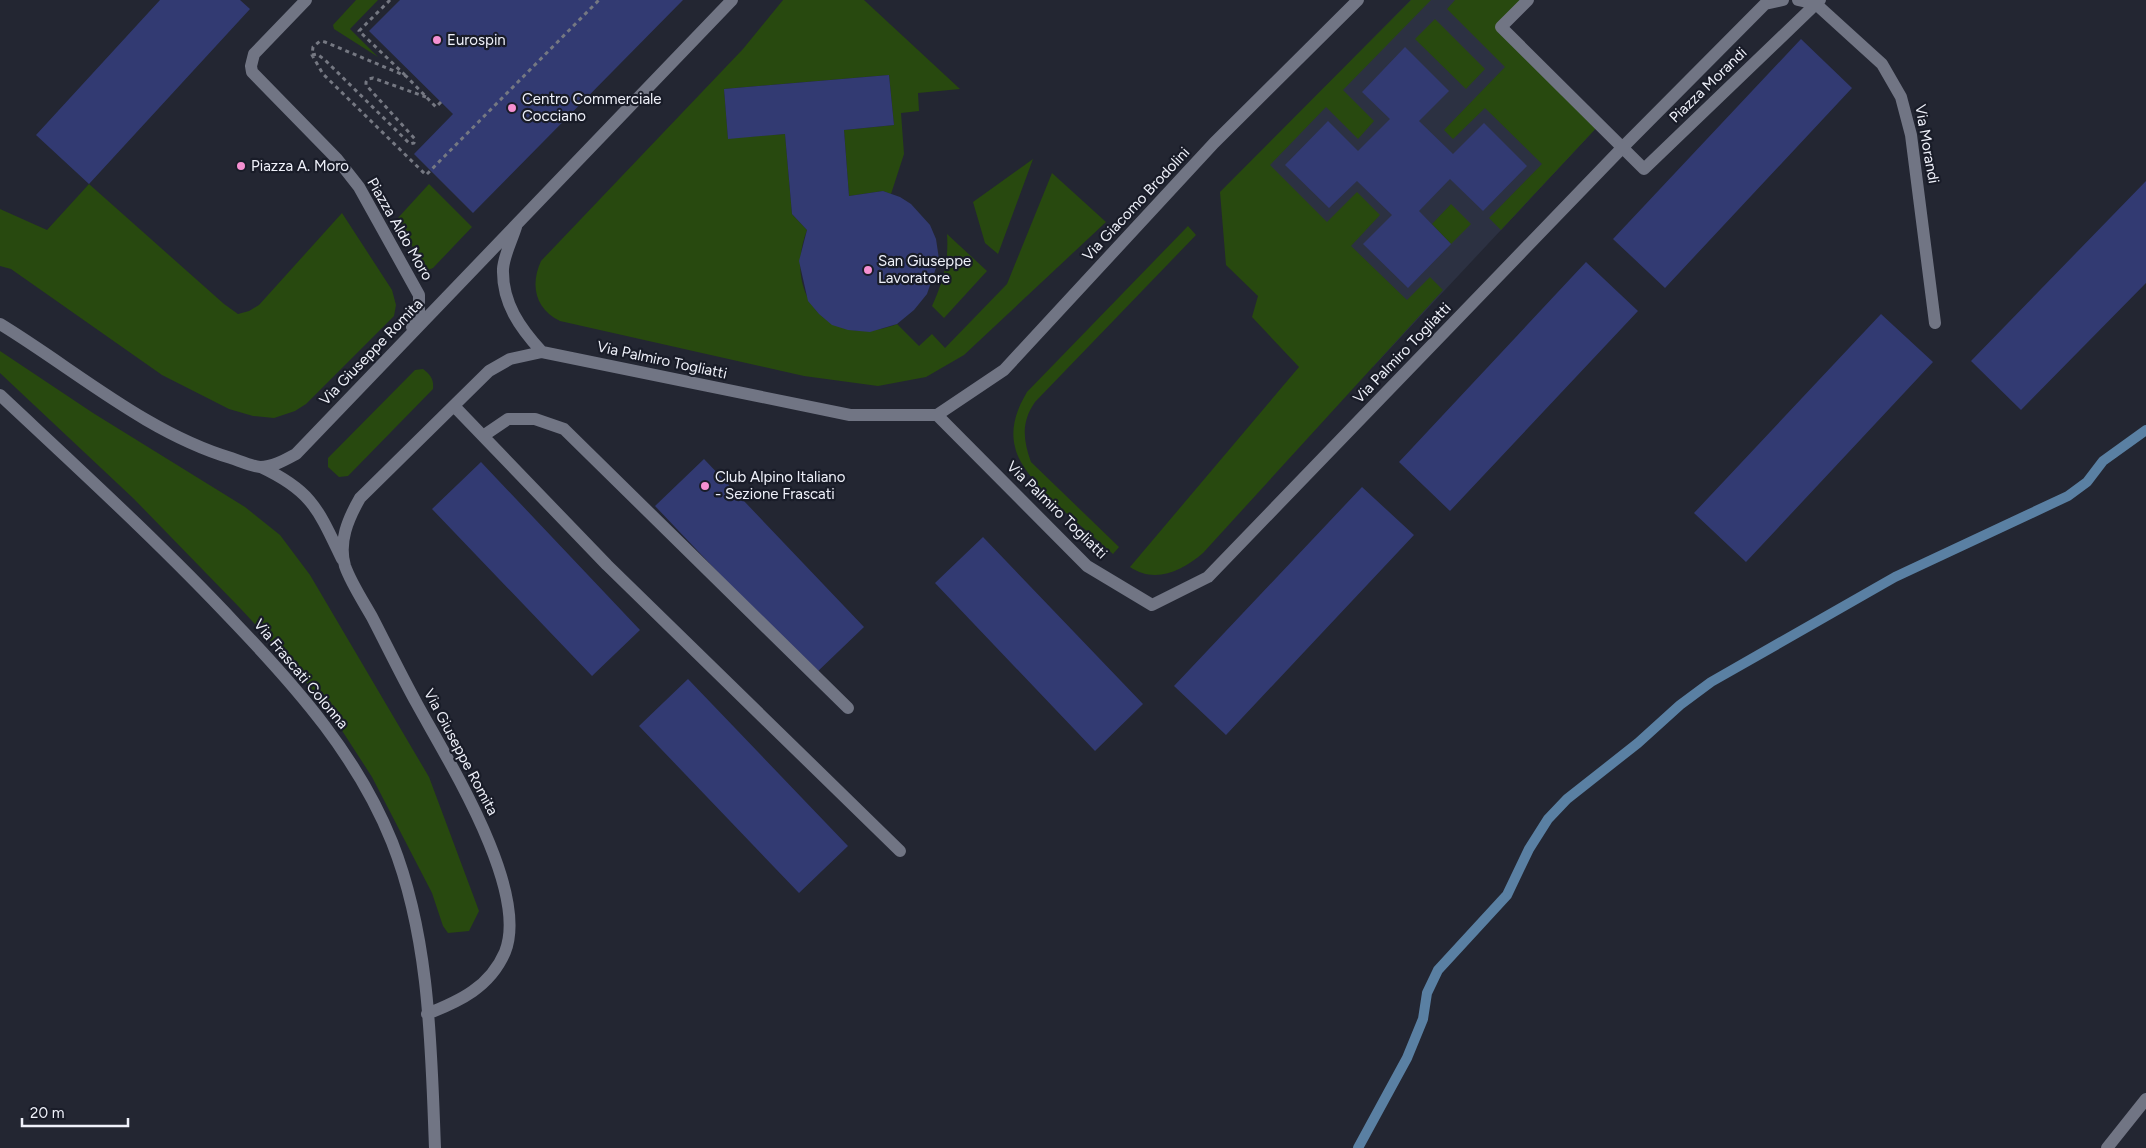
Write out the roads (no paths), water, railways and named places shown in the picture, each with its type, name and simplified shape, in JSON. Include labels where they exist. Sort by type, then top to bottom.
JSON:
[{"type":"street","name":"Piazza Aldo Moro","points":[[306,0],[254,54],[251,66],[252,72],[337,159],[359,187],[419,296],[419,313],[408,336]]},
{"type":"street","name":"Via Giuseppe Romita","points":[[260,466],[278,464],[296,454],[732,0]]},
{"type":"street","name":"Piazza Morandi","points":[[1528,0],[1502,27],[1644,169],[1818,2]]},
{"type":"street","name":"Piazza Morandi","points":[[1623,147],[1765,4],[1784,0]]},
{"type":"street","points":[[1798,0],[1818,2]]},
{"type":"street","name":"Via Giacomo Brodolini","points":[[937,415],[1004,370],[1214,143],[1354,2]]},
{"type":"street","name":"Via Morandi","points":[[1818,2],[1882,64],[1901,97],[1911,136],[1936,323]]},
{"type":"street","name":"Via Palmiro Togliatti","points":[[510,359],[542,352],[850,415],[937,415],[1087,566],[1152,605],[1208,577],[1623,147]]},
{"type":"street","name":"Via Giuseppe Romita","points":[[517,225],[503,268],[509,308],[523,332],[542,352]]},
{"type":"street","name":"Via Giuseppe Romita","points":[[0,324],[89,384],[172,434],[217,454],[260,466],[286,479],[307,496],[321,516],[417,704],[459,777],[495,858],[507,909],[508,942],[497,968],[470,995],[427,1014]]},
{"type":"street","name":"Via Giuseppe Romita","points":[[345,566],[343,537],[349,517],[360,498],[489,371],[510,359]]},
{"type":"street","name":"Via Frascati Colonna","points":[[0,395],[186,571],[283,674],[338,744],[375,807],[392,841],[418,933],[427,1014],[435,1148]]},
{"type":"street","points":[[454,406],[607,565],[900,851]]},
{"type":"street","points":[[483,436],[508,419],[535,419],[564,429],[848,708]]},
{"type":"street","points":[[2107,1148],[2146,1099]]},
{"type":"waterway","points":[[1358,1148],[1407,1058],[1423,1019],[1427,993],[1438,970],[1507,895],[1529,849],[1548,819],[1567,799],[1638,743],[1680,705],[1711,682],[1895,577],[2068,496],[2087,482],[2103,461],[2146,430]]},
{"type":"place","name":"Eurospin","points":[[437,40]]},
{"type":"place","name":"Centro Commerciale Cocciano","points":[[512,108]]},
{"type":"place","name":"Piazza A. Moro","points":[[241,166]]},
{"type":"place","name":"San Giuseppe Lavoratore","points":[[868,270]]},
{"type":"place","name":"Club Alpino Italiano - Sezione Frascati","points":[[705,486]]}]
